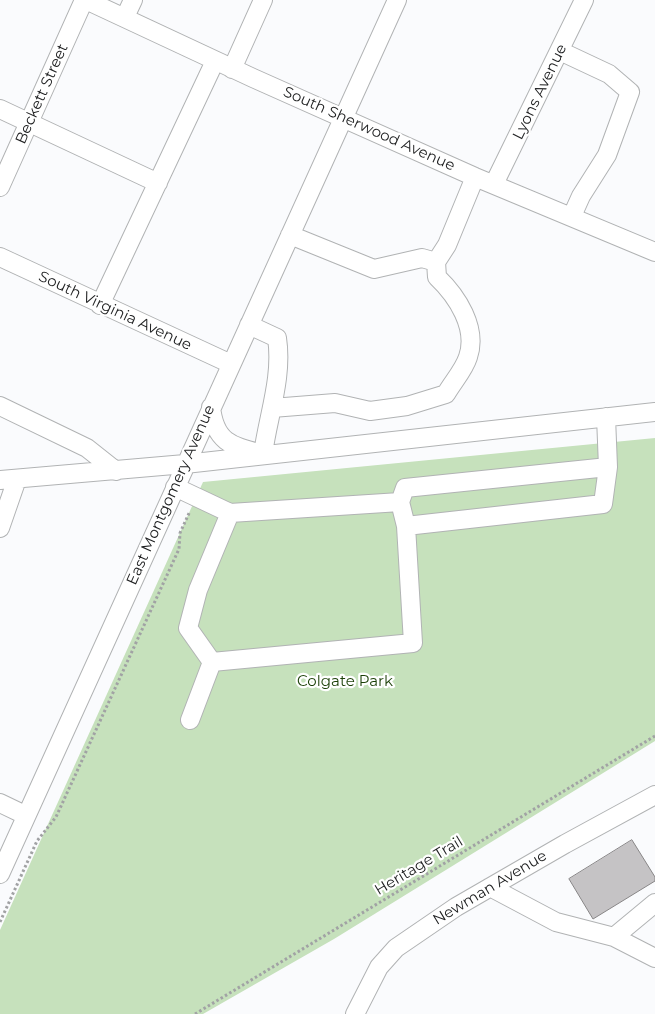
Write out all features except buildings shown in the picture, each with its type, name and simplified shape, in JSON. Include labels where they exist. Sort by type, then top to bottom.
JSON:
[{"type":"street","name":"South Sherwood Avenue","points":[[85,0],[125,17],[232,69],[494,184],[655,252]]},
{"type":"street","name":"Beckett Street","points":[[0,188],[85,0]]},
{"type":"street","points":[[125,17],[133,0]]},
{"type":"street","points":[[232,69],[263,0]]},
{"type":"street","name":"East Montgomery Avenue","points":[[0,874],[230,364],[397,0]]},
{"type":"street","name":"Lyons Avenue","points":[[494,184],[584,0]]},
{"type":"street","points":[[560,51],[609,74],[630,92],[607,155],[581,196],[572,216]]},
{"type":"street","points":[[100,305],[215,61]]},
{"type":"street","points":[[0,109],[158,183]]},
{"type":"street","points":[[272,408],[335,403],[370,411],[399,407],[446,394],[468,357],[469,334],[464,316],[450,290],[437,277],[436,262],[447,245],[476,176]]},
{"type":"street","points":[[290,235],[374,269],[422,258],[436,262]]},
{"type":"street","name":"South Virginia Avenue","points":[[0,257],[230,364]]},
{"type":"street","points":[[249,326],[277,338],[278,370],[263,454]]},
{"type":"street","points":[[0,406],[87,448],[116,471]]},
{"type":"street","points":[[211,407],[213,422],[219,435],[238,447],[263,454]]},
{"type":"street","points":[[0,528],[9,479],[185,464],[655,412]]},
{"type":"street","points":[[406,526],[603,504],[608,467],[606,417]]},
{"type":"street","points":[[175,487],[230,513],[402,495],[608,467]]},
{"type":"street","points":[[212,662],[413,643],[406,526],[402,495]]},
{"type":"street","points":[[212,662],[188,628],[198,590],[230,513]]},
{"type":"street","points":[[190,720],[212,662]]},
{"type":"street","name":"Newman Avenue","points":[[355,1014],[379,967],[396,948],[490,887],[655,795]]},
{"type":"street","points":[[0,803],[26,815]]},
{"type":"street","points":[[490,887],[556,922],[614,937],[655,958]]},
{"type":"street","points":[[614,937],[655,903]]},
{"type":"path","points":[[0,922],[37,841],[60,808],[178,549],[180,533],[191,508]]},
{"type":"path","name":"Heritage Trail","points":[[195,1014],[655,736]]},
{"type":"green space","name":"Colgate Park","points":[[655,438],[655,741],[334,939],[203,1014],[0,1014],[0,930],[203,482]]}]
